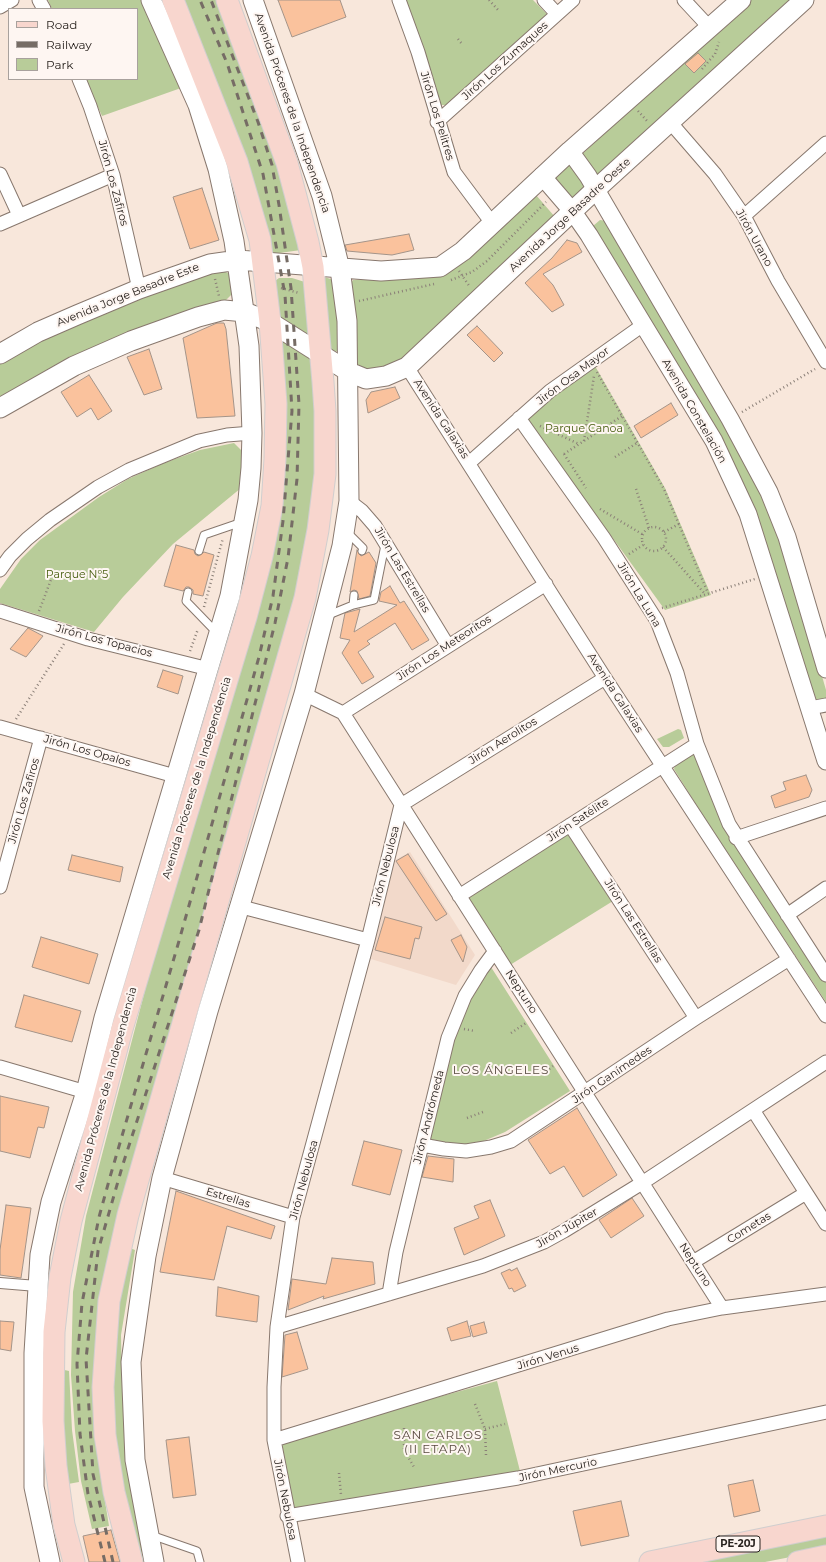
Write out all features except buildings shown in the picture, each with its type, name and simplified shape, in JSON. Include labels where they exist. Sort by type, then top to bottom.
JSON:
[{"type":"main road","name":"Avenida Próceres de la Independencia","points":[[50,1562],[34,1487],[32,1418],[37,1286],[40,1255],[51,1202],[86,1092],[104,1018],[175,776],[209,669],[230,596],[248,500],[252,433],[249,346],[239,267],[218,169],[198,105],[151,0]]},
{"type":"main road","name":"Avenida Próceres de la Independencia","points":[[74,1562],[64,1525],[56,1466],[54,1422],[54,1332],[60,1277],[70,1221],[122,1028],[246,617],[262,556],[272,506],[275,459],[276,404],[270,322],[263,262],[256,224],[237,162],[173,0]]},
{"type":"main road","name":"Avenida Próceres de la Independencia","points":[[132,1562],[114,1492],[105,1435],[103,1387],[109,1301],[132,1201],[305,598],[318,530],[325,474],[325,412],[313,267],[302,216],[287,163],[227,0]]},
{"type":"main road","name":"Avenida Próceres de la Independencia","points":[[154,1562],[135,1460],[131,1362],[146,1256],[162,1178],[238,906],[304,694],[345,530],[349,501],[349,372],[345,302],[340,269],[322,196],[254,0]]},
{"type":"main road","points":[[263,262],[381,272],[440,267],[452,259],[570,151],[714,34],[740,0]]},
{"type":"main road","name":"Avenida Jorge Basadre Oeste","points":[[321,355],[349,372],[366,379],[386,376],[407,367],[596,190],[804,0]]},
{"type":"main road","name":"Avenida Jorge Basadre Este","points":[[0,354],[50,326],[139,289],[210,264],[239,267],[263,262]]},
{"type":"main road","points":[[0,408],[74,366],[131,341],[217,312],[232,310],[245,312],[270,322],[321,355]]},
{"type":"main road","name":"PE-20J","points":[[650,1562],[826,1526]]},
{"type":"main road","points":[[798,1562],[826,1556]]},
{"type":"street","points":[[0,7],[12,0]]},
{"type":"street","name":"Jirón Los Pelitres","points":[[399,0],[418,52],[437,122],[454,172],[492,223]]},
{"type":"street","points":[[544,0],[557,14]]},
{"type":"street","name":"Jirón Los Zumaques","points":[[437,122],[573,0]]},
{"type":"street","points":[[684,0],[714,34]]},
{"type":"street","name":"Jirón Los Zafiros","points":[[79,80],[95,120],[113,175],[139,289]]},
{"type":"street","name":"Jirón Urano","points":[[670,122],[715,174],[744,216],[823,364]]},
{"type":"street","points":[[744,216],[823,150]]},
{"type":"street","points":[[570,151],[588,176],[730,418],[769,492],[787,537],[826,669]]},
{"type":"street","points":[[0,174],[19,215]]},
{"type":"street","points":[[0,224],[113,175]]},
{"type":"street","name":"Avenida Constelación","points":[[542,176],[573,212],[714,441],[748,514],[768,575],[818,706],[826,761]]},
{"type":"street","name":"Jirón Osa Mayor","points":[[469,463],[550,390],[643,325]]},
{"type":"street","name":"Avenida Galaxias","points":[[407,367],[605,678],[826,1016]]},
{"type":"street","name":"Jirón La Luna","points":[[520,418],[604,538],[657,621],[677,673],[697,744],[736,838]]},
{"type":"street","points":[[0,570],[10,556],[27,539],[50,520],[98,488],[129,470],[199,441],[227,435],[252,433]]},
{"type":"street","name":"Jirón Las Estrellas","points":[[349,501],[362,511],[375,526],[448,646]]},
{"type":"street","name":"Jirón Los Meteoritos","points":[[343,713],[546,584]]},
{"type":"street","name":"Jirón Los Topacios","points":[[0,611],[71,633],[209,669]]},
{"type":"street","name":"Jirón Aerolitos","points":[[401,805],[605,678]]},
{"type":"street","points":[[304,694],[343,713]]},
{"type":"street","name":"Neptuno","points":[[343,713],[722,1308]]},
{"type":"street","name":"Jirón Los Opalos","points":[[4,728],[175,776]]},
{"type":"street","name":"Jirón Los Zafiros","points":[[0,887],[5,853],[42,738]]},
{"type":"street","name":"Jirón Satélite","points":[[459,896],[697,744]]},
{"type":"street","name":"Jirón Nebulosa","points":[[298,1562],[287,1516],[274,1440],[274,1387],[277,1327],[293,1217],[368,940],[401,805]]},
{"type":"street","points":[[826,808],[736,838],[826,975]]},
{"type":"street","name":"Jirón Las Estrellas","points":[[570,824],[696,1018]]},
{"type":"street","points":[[787,914],[826,888]]},
{"type":"street","points":[[238,906],[368,940]]},
{"type":"street","name":"Jirón Andrómeda","points":[[389,1294],[396,1252],[448,1038],[456,1016],[481,970],[495,951]]},
{"type":"street","name":"Jirón Ganímedes","points":[[422,1145],[466,1151],[491,1147],[511,1141],[696,1018],[789,959]]},
{"type":"street","name":"Jirón Júpiter","points":[[277,1327],[482,1266],[524,1251],[564,1231],[826,1062]]},
{"type":"street","points":[[0,1067],[86,1092]]},
{"type":"street","points":[[753,1110],[826,1224]]},
{"type":"street","name":"Estrellas","points":[[162,1178],[293,1217]]},
{"type":"street","name":"Cometas","points":[[693,1262],[806,1193]]},
{"type":"street","points":[[0,1283],[37,1286]]},
{"type":"street","name":"Jirón Venus","points":[[274,1440],[668,1319],[722,1308],[826,1294]]},
{"type":"street","name":"Jirón Mercurio","points":[[287,1516],[518,1478],[826,1412]]},
{"type":"lane","points":[[199,551],[204,535],[244,521]]},
{"type":"lane","points":[[345,530],[363,548],[362,551]]},
{"type":"lane","points":[[324,617],[352,605],[374,600],[386,544]]},
{"type":"lane","points":[[188,592],[186,600],[219,635]]},
{"type":"lane","points":[[352,605],[354,595]]},
{"type":"lane","points":[[148,1534],[197,1551],[200,1562]]},
{"type":"path","points":[[489,0],[499,12]]},
{"type":"path","points":[[697,74],[715,54],[714,34]]},
{"type":"path","points":[[458,40],[462,44]]},
{"type":"path","points":[[637,110],[652,127]]},
{"type":"path","points":[[641,126],[652,115]]},
{"type":"path","points":[[444,282],[472,272],[487,261],[556,192]]},
{"type":"path","points":[[452,259],[479,301]]},
{"type":"path","points":[[220,298],[214,276],[239,267]]},
{"type":"path","points":[[266,283],[316,298]]},
{"type":"path","points":[[345,302],[349,303],[437,284]]},
{"type":"path","points":[[730,418],[823,364]]},
{"type":"path","points":[[584,441],[595,368],[664,489],[706,594]]},
{"type":"path","points":[[551,462],[622,416]]},
{"type":"path","points":[[536,424],[579,444]]},
{"type":"path","points":[[615,457],[637,443]]},
{"type":"path","points":[[636,489],[649,528]]},
{"type":"path","points":[[600,508],[642,534]]},
{"type":"path","points":[[664,532],[678,524]]},
{"type":"path","points":[[649,528],[658,528],[664,532],[666,539],[663,547],[654,551],[649,550],[641,539],[642,534],[649,528]]},
{"type":"path","points":[[204,607],[223,538]]},
{"type":"path","points":[[629,554],[644,545]]},
{"type":"path","points":[[663,547],[706,594]]},
{"type":"path","points":[[38,612],[54,572]]},
{"type":"path","points":[[650,611],[768,575]]},
{"type":"path","points":[[189,655],[198,629]]},
{"type":"path","points":[[4,728],[71,633]]},
{"type":"path","points":[[511,1033],[536,1017]]},
{"type":"path","points":[[467,1118],[483,1112]]},
{"type":"path","points":[[475,1404],[485,1429],[486,1455]]},
{"type":"path","points":[[485,1429],[505,1424]]},
{"type":"path","points":[[404,1428],[404,1450],[414,1467]]},
{"type":"path","points":[[339,1473],[342,1498]]},
{"type":"shaded area","points":[[410,852],[475,955],[456,985],[371,959],[395,860]]},
{"type":"green space","points":[[48,0],[143,0],[181,88],[102,116],[85,80],[138,80],[138,8],[52,8]]},
{"type":"green space","points":[[182,0],[219,0],[290,191],[301,250],[272,254]]},
{"type":"green space","points":[[402,0],[533,0],[548,15],[450,105],[438,105]]},
{"type":"green space","points":[[750,0],[796,0],[600,179],[579,157]]},
{"type":"green space","points":[[569,165],[582,174],[586,189],[572,198],[554,179]]},
{"type":"green space","points":[[536,195],[555,217],[413,357],[375,372],[361,369],[357,363],[346,292],[353,280],[425,274],[460,264],[470,258]]},
{"type":"green space","points":[[600,220],[607,221],[732,434],[782,537],[826,690],[826,700],[817,702],[812,700],[772,572],[593,226]]},
{"type":"green space","points":[[221,270],[228,273],[233,280],[233,293],[226,300],[154,326],[0,401],[0,361],[90,314]]},
{"type":"green space","points":[[321,276],[334,280],[342,348],[339,351],[332,352],[328,348]]},
{"type":"green space","points":[[279,278],[292,278],[308,283],[312,338],[280,319],[275,281]]},
{"type":"green space","points":[[282,339],[317,363],[316,490],[297,597],[107,1270],[103,1489],[109,1526],[92,1529],[81,1481],[75,1431],[71,1375],[73,1292],[86,1216],[154,956],[247,647]]},
{"type":"green space","name":"Parque Canoa","points":[[595,366],[665,488],[711,595],[665,610],[527,420],[562,388]]},
{"type":"green space","name":"Parque Nº5","points":[[234,443],[242,451],[241,488],[173,544],[123,597],[94,632],[0,603],[0,589],[21,559],[40,540],[99,497],[128,479],[164,463],[200,450]]},
{"type":"green space","points":[[678,729],[681,730],[684,738],[669,747],[663,747],[657,739]]},
{"type":"green space","points":[[692,752],[698,756],[826,981],[826,1002],[674,769],[676,761]]},
{"type":"green space","points":[[570,831],[613,901],[510,965],[463,898]]},
{"type":"green space","points":[[491,967],[570,1091],[505,1132],[479,1143],[440,1146],[432,1142],[430,1137],[453,1040],[464,1011]]},
{"type":"green space","points":[[125,1246],[135,1250],[121,1335],[122,1392],[129,1472],[145,1562],[137,1562],[119,1480],[108,1349]]},
{"type":"green space","points":[[60,1369],[69,1371],[72,1430],[79,1482],[68,1484],[61,1436]]},
{"type":"green space","points":[[497,1381],[520,1471],[294,1508],[281,1440]]},
{"type":"green space","points":[[826,1533],[826,1550],[765,1562],[685,1562]]},
{"type":"railway","points":[[105,1562],[88,1494],[80,1434],[77,1364],[82,1303],[99,1217],[259,657],[273,596],[283,521],[292,411],[285,295],[263,174],[227,63],[200,0]]},
{"type":"railway","points":[[113,1562],[93,1474],[86,1359],[98,1251],[123,1164],[199,930],[275,623],[288,558],[297,479],[299,404],[291,288],[272,165],[258,122],[211,0]]},
{"type":"district","name":"LOS ÁNGELES","points":[[501,1070]]},
{"type":"district","name":"SAN CARLOS (II ETAPA)","points":[[438,1442]]}]
